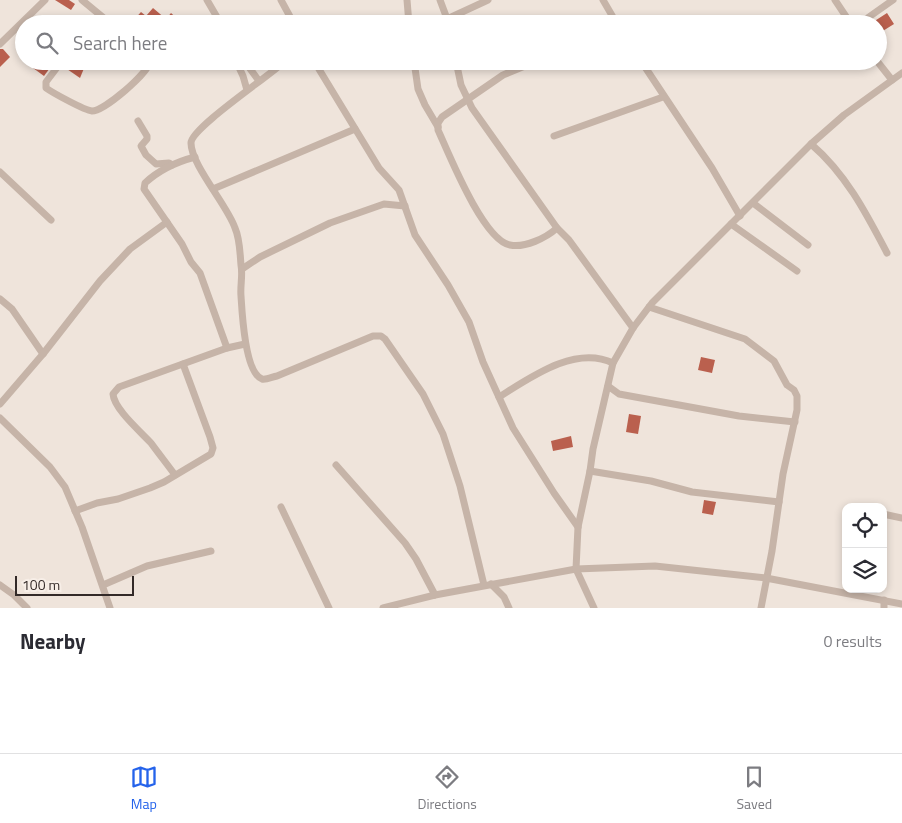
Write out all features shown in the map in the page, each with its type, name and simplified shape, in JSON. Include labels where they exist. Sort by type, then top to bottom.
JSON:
[{"type":"street","points":[[33,15],[45,0]]},
{"type":"street","points":[[82,0],[100,15]]},
{"type":"street","points":[[207,0],[216,15]]},
{"type":"street","points":[[281,0],[289,15]]},
{"type":"street","points":[[407,0],[408,15]]},
{"type":"street","points":[[440,0],[446,15]]},
{"type":"street","points":[[459,15],[488,0]]},
{"type":"street","points":[[603,0],[612,15]]},
{"type":"street","points":[[835,0],[845,15]]},
{"type":"street","points":[[872,15],[893,0]]},
{"type":"street","points":[[0,44],[15,33]]},
{"type":"street","points":[[55,70],[46,82],[46,88],[86,110],[93,111],[112,100],[146,70]]},
{"type":"street","points":[[240,70],[246,90]]},
{"type":"street","points":[[251,70],[259,81]]},
{"type":"street","points":[[276,70],[246,90],[196,133],[191,143],[195,157],[236,228],[242,268],[240,294],[245,344],[255,371],[261,378],[265,379],[277,376],[373,336],[381,336],[385,339],[422,394],[443,434],[488,585],[504,597],[509,608]]},
{"type":"street","points":[[319,70],[379,168],[395,184],[415,235],[469,322],[483,362],[520,440],[578,527]]},
{"type":"street","points":[[415,70],[418,89],[425,105],[438,127],[477,212],[489,229],[510,245],[525,244],[546,236],[557,228]]},
{"type":"street","points":[[458,70],[461,85],[481,121],[557,228],[569,240],[633,328]]},
{"type":"street","points":[[438,127],[442,117],[503,75],[515,70]]},
{"type":"street","points":[[646,70],[712,168],[740,216]]},
{"type":"street","points":[[884,70],[892,80]]},
{"type":"street","points":[[594,608],[576,569],[578,527],[613,363],[633,328],[649,307],[812,144],[844,115],[902,74]]},
{"type":"street","points":[[554,136],[663,97]]},
{"type":"street","points":[[138,121],[147,136],[147,139],[141,146],[146,155],[156,164],[169,163],[173,165]]},
{"type":"street","points":[[213,189],[355,129]]},
{"type":"street","points":[[812,144],[832,164],[865,210],[887,253]]},
{"type":"street","points":[[195,157],[173,165],[149,179],[144,186],[146,194],[167,222],[182,244],[191,262],[200,273],[227,348]]},
{"type":"street","points":[[0,172],[51,220]]},
{"type":"street","points":[[753,203],[808,245]]},
{"type":"street","points":[[242,268],[260,256],[330,223],[384,204],[405,206]]},
{"type":"street","points":[[0,404],[43,354],[100,281],[130,249],[167,222]]},
{"type":"street","points":[[731,224],[797,271]]},
{"type":"street","points":[[0,299],[12,309],[43,354]]},
{"type":"street","points":[[649,307],[745,339],[774,361],[787,385],[794,390],[797,396],[795,422],[783,474],[772,552],[761,608]]},
{"type":"street","points":[[175,475],[150,442],[122,411],[113,398],[113,394],[119,387],[227,348],[245,344]]},
{"type":"street","points":[[499,397],[547,369],[582,358],[603,358],[613,363]]},
{"type":"street","points":[[76,511],[157,485],[208,457],[213,452],[210,437],[183,364]]},
{"type":"street","points":[[608,386],[619,394],[739,416],[795,422]]},
{"type":"street","points":[[604,400],[619,394]]},
{"type":"street","points":[[0,418],[50,467],[65,487],[76,511],[110,608]]},
{"type":"street","points":[[336,466],[405,544],[416,559],[435,595]]},
{"type":"street","points":[[590,471],[651,481],[692,492],[779,502]]},
{"type":"street","points":[[281,507],[329,608]]},
{"type":"street","points":[[887,515],[902,518]]},
{"type":"street","points":[[103,585],[146,566],[211,551]]},
{"type":"street","points":[[383,608],[435,595],[576,569],[655,566],[766,578],[884,604],[902,604]]},
{"type":"street","points":[[0,584],[14,594],[27,608]]},
{"type":"building","points":[[55,0],[69,0],[75,4],[71,10]]},
{"type":"building","points":[[153,8],[161,15],[147,15]]},
{"type":"building","points":[[887,13],[894,24],[887,28],[887,15],[884,15]]},
{"type":"building","points":[[0,49],[3,49],[10,57],[0,67]]},
{"type":"building","points":[[36,70],[48,70],[44,76]]},
{"type":"building","points":[[68,70],[83,70],[80,78]]},
{"type":"building","points":[[701,357],[715,360],[712,373],[698,370]]},
{"type":"building","points":[[629,414],[641,416],[638,434],[626,432]]},
{"type":"building","points":[[571,436],[573,447],[553,451],[551,441]]},
{"type":"building","points":[[704,500],[716,502],[713,515],[702,513]]}]
